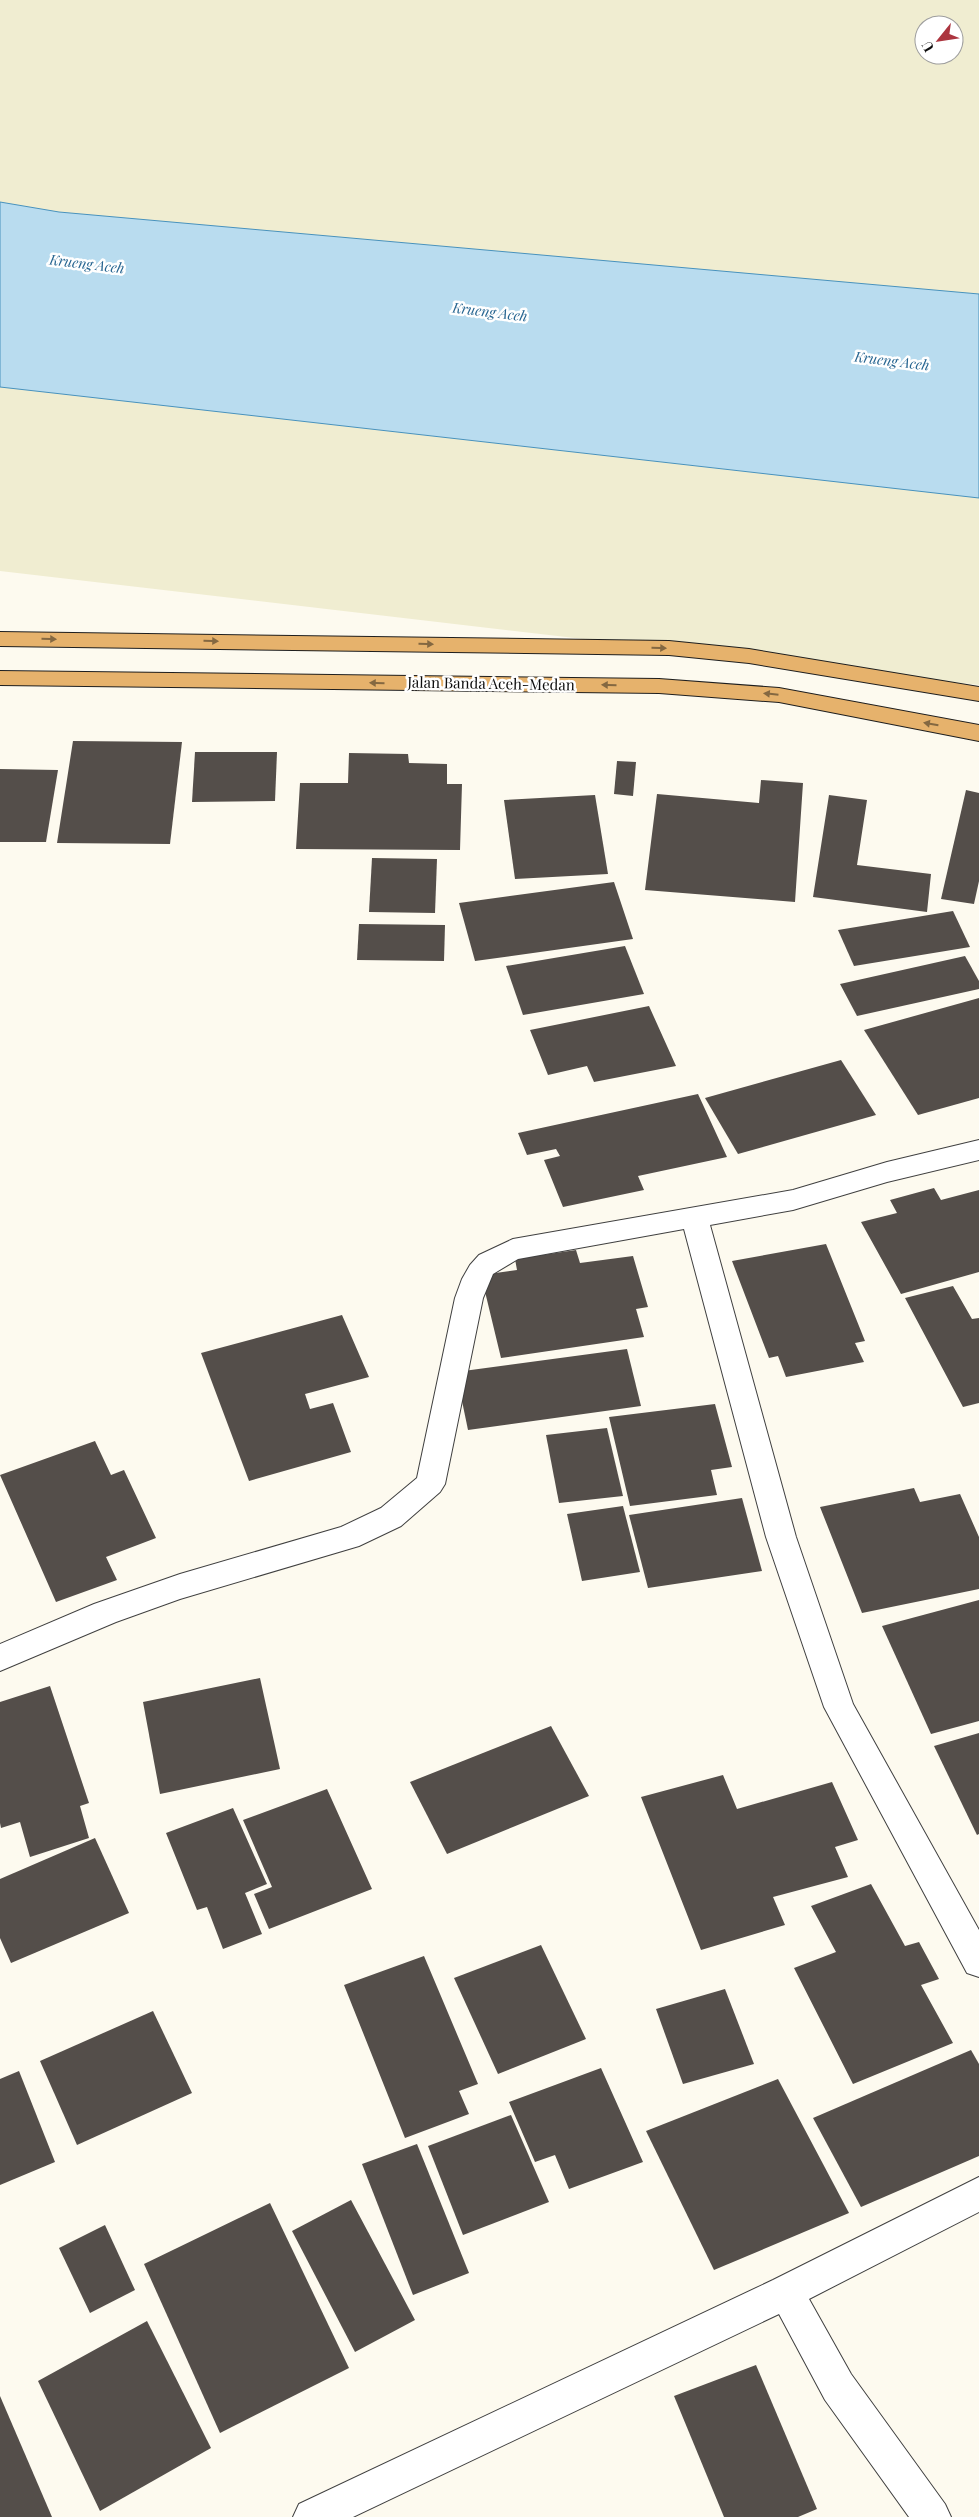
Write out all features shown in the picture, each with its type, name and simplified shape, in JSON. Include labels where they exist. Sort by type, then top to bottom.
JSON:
[{"type":"highway","points":[[0,639],[669,648],[749,656],[979,694]]},
{"type":"highway","name":"Jalan Banda Aceh-Medan","points":[[0,678],[659,686],[724,689],[779,695],[979,733]]},
{"type":"street","points":[[0,1658],[105,1613],[180,1587],[349,1537],[391,1517],[430,1484],[469,1298],[477,1273],[490,1259],[513,1249],[793,1200],[887,1172],[978,1152]]},
{"type":"street","points":[[694,1217],[781,1537],[839,1707],[979,1962]]},
{"type":"street","points":[[312,2517],[786,2292],[979,2194]]},
{"type":"street","points":[[786,2292],[838,2387],[932,2517]]},
{"type":"shaded area","points":[[0,0],[979,0],[979,685],[0,571]]},
{"type":"water","name":"Krueng Aceh","points":[[0,202],[59,212],[979,294],[979,498],[0,387]]},
{"type":"building","points":[[73,741],[182,742],[170,844],[57,843]]},
{"type":"building","points":[[195,752],[277,752],[275,801],[192,802]]},
{"type":"building","points":[[349,753],[408,754],[409,763],[447,764],[447,784],[462,784],[460,850],[296,849],[300,783],[348,783]]},
{"type":"building","points":[[617,761],[636,762],[633,796],[614,794]]},
{"type":"building","points":[[0,769],[58,770],[46,842],[0,842]]},
{"type":"building","points":[[761,780],[803,783],[795,902],[645,890],[657,794],[759,803]]},
{"type":"building","points":[[966,790],[979,793],[979,881],[974,904],[941,899]]},
{"type":"building","points":[[595,795],[608,874],[515,879],[504,800]]},
{"type":"building","points":[[829,795],[867,800],[857,865],[931,874],[927,912],[813,897]]},
{"type":"building","points":[[372,858],[437,859],[435,913],[369,912]]},
{"type":"building","points":[[614,882],[633,939],[475,961],[459,903]]},
{"type":"building","points":[[953,911],[970,947],[854,966],[838,930]]},
{"type":"building","points":[[359,924],[445,925],[444,961],[357,960]]},
{"type":"building","points":[[625,946],[644,994],[523,1015],[506,966]]},
{"type":"building","points":[[965,956],[979,981],[979,989],[857,1016],[840,984]]},
{"type":"building","points":[[979,998],[979,1098],[918,1115],[864,1030]]},
{"type":"building","points":[[649,1006],[676,1066],[594,1082],[587,1066],[548,1075],[530,1030]]},
{"type":"building","points":[[841,1060],[876,1115],[738,1154],[705,1098]]},
{"type":"building","points":[[698,1094],[727,1157],[638,1176],[644,1190],[563,1207],[544,1160],[560,1156],[556,1149],[527,1155],[518,1133]]},
{"type":"building","points":[[934,1188],[941,1200],[979,1190],[979,1272],[901,1294],[861,1222],[897,1213],[890,1200]]},
{"type":"building","points":[[826,1244],[865,1341],[855,1343],[864,1362],[786,1377],[778,1356],[769,1358],[732,1261]]},
{"type":"building","points":[[576,1250],[580,1263],[633,1256],[648,1307],[636,1309],[644,1337],[501,1358],[481,1275],[517,1270],[515,1259]]},
{"type":"building","points":[[953,1286],[972,1319],[979,1318],[979,1403],[963,1407],[905,1298]]},
{"type":"building","points":[[342,1315],[369,1377],[305,1394],[310,1409],[333,1403],[351,1452],[249,1481],[201,1353]]},
{"type":"building","points":[[627,1349],[641,1406],[468,1430],[456,1372]]},
{"type":"building","points":[[715,1404],[732,1467],[711,1470],[717,1495],[630,1506],[609,1417]]},
{"type":"building","points":[[607,1428],[623,1496],[559,1503],[546,1435]]},
{"type":"building","points":[[95,1441],[111,1475],[124,1470],[156,1538],[106,1557],[117,1580],[56,1602],[0,1475]]},
{"type":"building","points":[[914,1488],[920,1502],[960,1494],[979,1537],[979,1589],[862,1613],[820,1507]]},
{"type":"building","points":[[742,1498],[762,1571],[648,1588],[629,1515]]},
{"type":"building","points":[[623,1506],[640,1572],[582,1581],[567,1514]]},
{"type":"building","points":[[979,1600],[979,1721],[931,1734],[882,1626]]},
{"type":"building","points":[[260,1678],[280,1769],[160,1794],[143,1702]]},
{"type":"building","points":[[50,1686],[89,1803],[80,1806],[89,1838],[30,1857],[20,1822],[1,1828],[0,1823],[0,1702]]},
{"type":"building","points":[[551,1726],[589,1796],[447,1854],[410,1782]]},
{"type":"building","points":[[979,1733],[979,1834],[977,1835],[934,1746]]},
{"type":"building","points":[[723,1775],[737,1809],[832,1782],[858,1840],[835,1847],[848,1877],[773,1897],[785,1925],[701,1950],[641,1797]]},
{"type":"building","points":[[327,1789],[372,1889],[269,1929],[254,1894],[272,1887],[243,1820]]},
{"type":"building","points":[[233,1808],[267,1884],[245,1893],[262,1934],[223,1949],[207,1907],[197,1910],[166,1833]]},
{"type":"building","points":[[95,1838],[129,1913],[11,1963],[0,1938],[0,1879]]},
{"type":"building","points":[[871,1884],[905,1946],[919,1942],[939,1979],[921,1985],[953,2043],[853,2084],[794,1968],[836,1952],[811,1906]]},
{"type":"building","points":[[541,1945],[586,2039],[498,2074],[454,1978]]},
{"type":"building","points":[[424,1956],[478,2084],[459,2091],[469,2114],[405,2138],[344,1985]]},
{"type":"building","points":[[725,1989],[754,2064],[683,2084],[656,2009]]},
{"type":"building","points":[[153,2011],[192,2093],[77,2145],[40,2061]]},
{"type":"building","points":[[971,2050],[979,2064],[979,2156],[861,2207],[813,2118]]},
{"type":"building","points":[[601,2068],[643,2162],[569,2189],[555,2155],[535,2162],[509,2102]]},
{"type":"building","points":[[19,2071],[55,2162],[0,2185],[0,2079]]},
{"type":"building","points":[[778,2079],[849,2213],[714,2270],[646,2131]]},
{"type":"building","points":[[511,2115],[549,2202],[463,2235],[428,2146]]},
{"type":"building","points":[[417,2144],[469,2273],[413,2295],[362,2164]]},
{"type":"building","points":[[351,2200],[415,2320],[355,2352],[292,2231]]},
{"type":"building","points":[[270,2203],[349,2368],[220,2433],[144,2264]]},
{"type":"building","points":[[105,2225],[135,2290],[90,2313],[59,2248]]},
{"type":"building","points":[[147,2321],[211,2448],[100,2511],[38,2381]]},
{"type":"building","points":[[756,2365],[817,2509],[798,2517],[724,2517],[674,2396]]},
{"type":"building","points":[[0,2396],[52,2517],[0,2517]]}]
